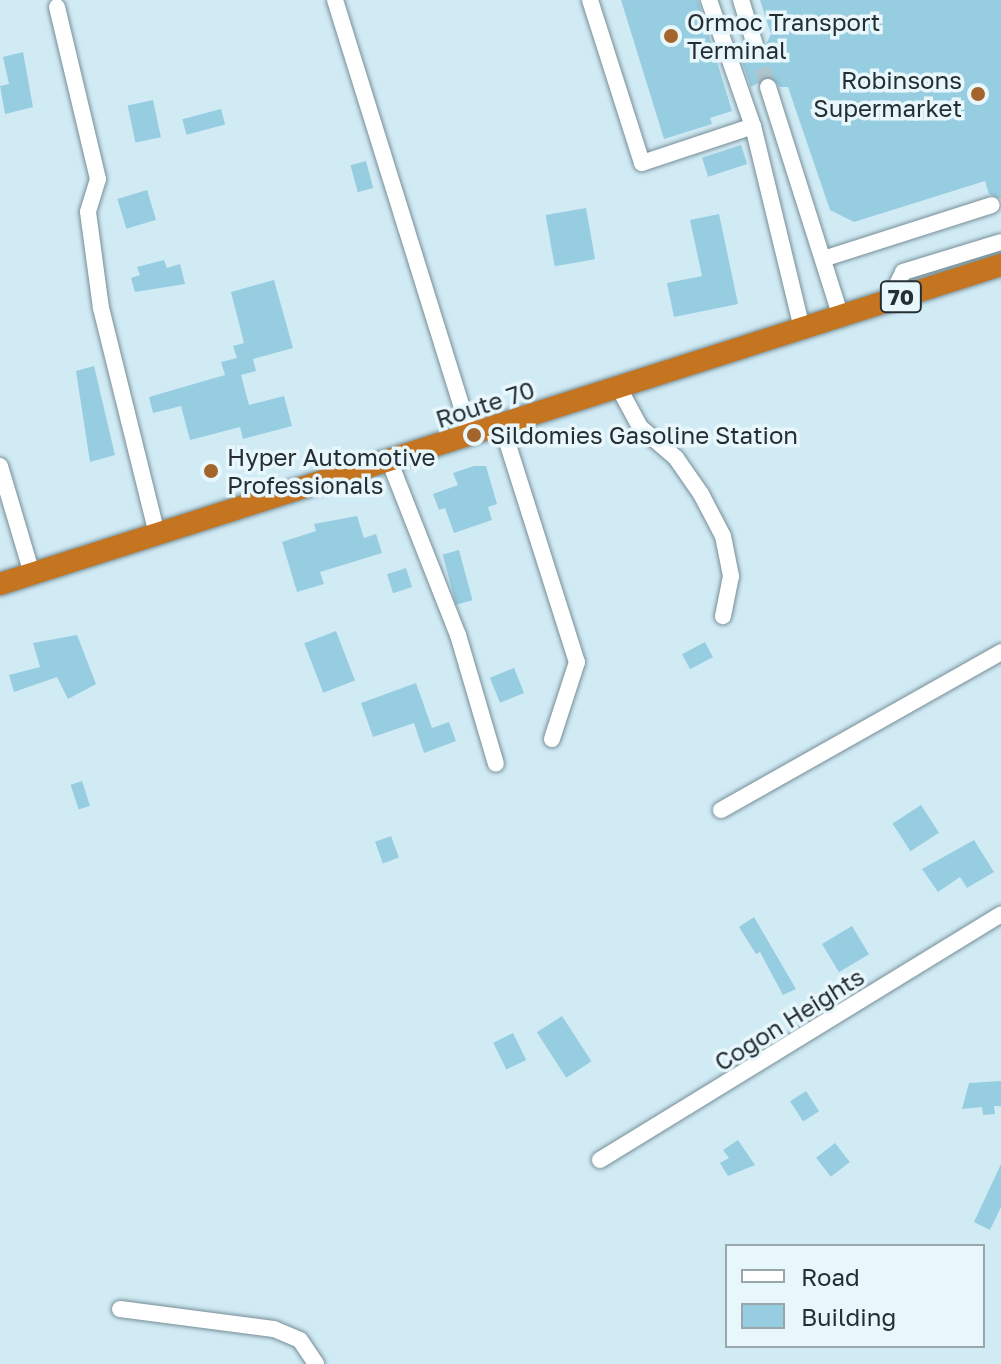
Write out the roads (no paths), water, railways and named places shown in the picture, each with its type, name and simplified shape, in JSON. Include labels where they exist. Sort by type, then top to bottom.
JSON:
[{"type":"highway","name":"70","points":[[802,329],[1001,265]]},
{"type":"highway","name":"Route 70","points":[[0,584],[802,329]]},
{"type":"street","points":[[335,0],[471,436]]},
{"type":"street","points":[[590,0],[642,163],[753,126]]},
{"type":"street","points":[[709,0],[753,126],[802,329]]},
{"type":"street","points":[[741,0],[755,45]]},
{"type":"street","points":[[57,7],[98,179],[88,212],[101,308],[157,535]]},
{"type":"street","points":[[768,87],[841,317]]},
{"type":"street","points":[[823,259],[992,205]]},
{"type":"street","points":[[889,301],[903,272],[1001,242]]},
{"type":"street","points":[[619,388],[640,427],[676,458],[701,494],[723,536],[731,576],[723,616]]},
{"type":"street","points":[[502,426],[577,662],[552,739]]},
{"type":"street","points":[[389,460],[458,635],[496,764]]},
{"type":"street","points":[[0,466],[32,574]]},
{"type":"street","points":[[721,810],[1001,652]]},
{"type":"street","name":"Cogon Heights","points":[[600,1160],[1001,914]]},
{"type":"street","points":[[120,1309],[274,1329],[300,1340],[316,1364]]},
{"type":"tunnel","points":[[755,45],[768,87]]},
{"type":"place","name":"Ormoc Transport Terminal","points":[[671,36]]},
{"type":"place","name":"Robinsons Supermarket","points":[[978,94]]},
{"type":"place","name":"Sildomies Gasoline Station","points":[[474,435]]},
{"type":"place","name":"Hyper Automotive Professionals","points":[[211,471]]}]
